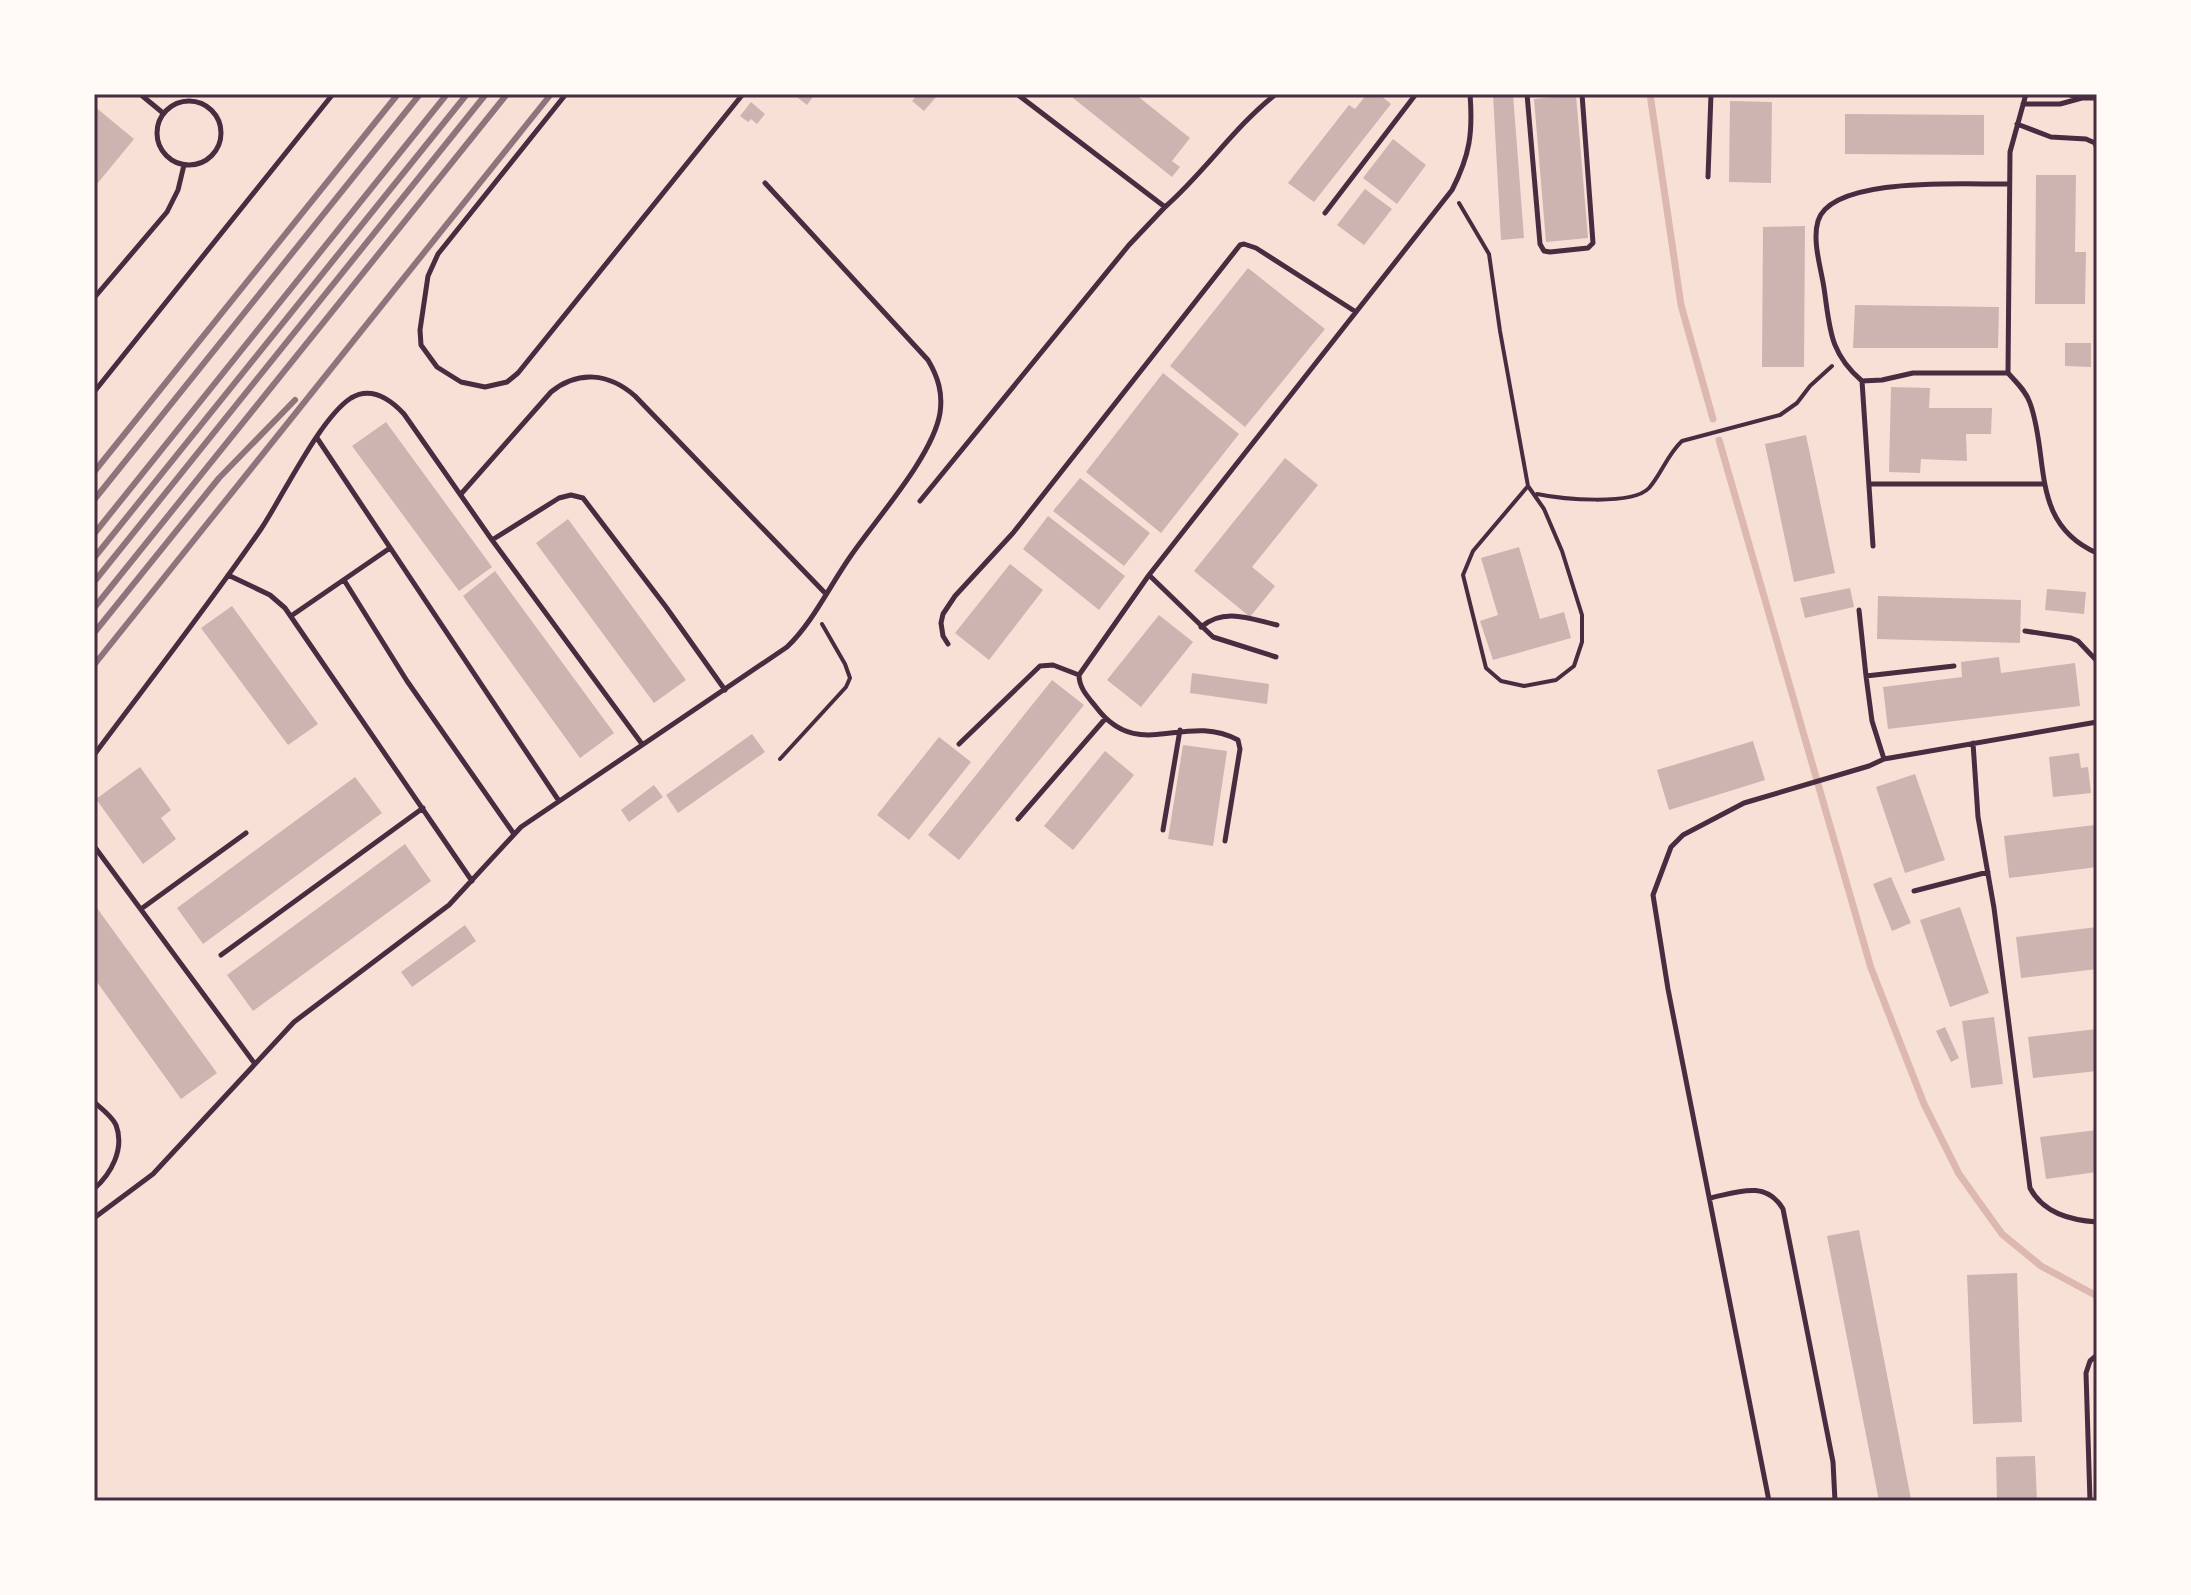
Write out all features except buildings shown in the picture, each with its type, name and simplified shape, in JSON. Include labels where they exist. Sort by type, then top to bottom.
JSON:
[{"type":"lane","points":[[140,94],[163,113]]},
{"type":"lane","points":[[94,392],[333,94]]},
{"type":"lane","points":[[566,94],[432,265],[420,330],[421,345],[437,367],[461,382],[474,386],[496,386],[518,373],[743,94]]},
{"type":"lane","points":[[1017,94],[1165,207]]},
{"type":"lane","points":[[920,501],[1129,245],[1197,178],[1253,114],[1276,94]]},
{"type":"lane","points":[[1325,213],[1416,94]]},
{"type":"lane","points":[[1225,841],[1240,743],[1231,737],[1198,731],[1133,735],[1122,732],[1105,719],[1082,687],[1079,675],[1149,575],[1452,190],[1471,140],[1470,94]]},
{"type":"lane","points":[[1527,94],[1540,244],[1542,249],[1550,252],[1588,248],[1593,243],[1582,94]]},
{"type":"lane","points":[[1708,177],[1711,94]]},
{"type":"lane","points":[[2026,94],[2010,152],[2008,373],[2030,402],[2044,484],[2051,506],[2077,543],[2097,553]]},
{"type":"lane","points":[[2067,94],[2097,98]]},
{"type":"lane","points":[[2023,104],[2060,104],[2082,98]]},
{"type":"lane","points":[[195,101],[208,107],[217,118],[221,131],[215,152],[205,161],[184,165],[168,157],[158,142],[157,129],[163,113],[175,104],[195,101]]},
{"type":"lane","points":[[2017,124],[2051,137],[2086,139],[2095,143],[2097,149]]},
{"type":"lane","points":[[94,298],[167,212],[178,190],[184,165]]},
{"type":"lane","points":[[94,1218],[153,1174],[294,1022],[449,905],[514,834],[787,647],[806,626],[926,452],[940,415],[940,387],[936,374],[919,348],[765,183]]},
{"type":"lane","points":[[1873,546],[1862,381],[1840,359],[1832,339],[1817,242],[1818,220],[1829,205],[1884,186],[2009,184]]},
{"type":"lane","points":[[948,644],[941,623],[948,606],[1013,533],[1240,245],[1256,248],[1356,312]]},
{"type":"lane","points":[[1862,381],[1913,373],[2008,373]]},
{"type":"lane","points":[[461,494],[564,381],[607,378],[635,396],[826,594]]},
{"type":"lane","points":[[94,755],[228,575],[339,408],[353,397],[366,393],[381,395],[404,414],[642,744]]},
{"type":"lane","points":[[317,438],[559,801]]},
{"type":"lane","points":[[1869,484],[2044,484]]},
{"type":"lane","points":[[492,540],[559,498],[571,495],[583,498],[725,690]]},
{"type":"lane","points":[[291,616],[390,548]]},
{"type":"lane","points":[[228,575],[270,595],[291,616],[472,881]]},
{"type":"lane","points":[[1149,575],[1201,627],[1221,642],[1276,657]]},
{"type":"lane","points":[[344,580],[407,681],[514,834]]},
{"type":"lane","points":[[1859,610],[1872,721],[1884,759]]},
{"type":"lane","points":[[1201,627],[1222,615],[1277,625]]},
{"type":"lane","points":[[2025,631],[2071,638],[2097,661]]},
{"type":"lane","points":[[959,744],[1040,666],[1053,665],[1079,675]]},
{"type":"lane","points":[[1866,676],[1954,666]]},
{"type":"lane","points":[[1018,819],[1105,719]]},
{"type":"lane","points":[[1769,1501],[1668,989],[1653,895],[1669,851],[1679,839],[1724,812],[1884,759],[2097,722]]},
{"type":"lane","points":[[1163,830],[1180,730]]},
{"type":"lane","points":[[1973,743],[1978,817],[2030,1188],[2036,1199],[2057,1213],[2097,1222]]},
{"type":"lane","points":[[221,955],[423,808]]},
{"type":"lane","points":[[141,909],[246,833]]},
{"type":"lane","points":[[94,846],[255,1064]]},
{"type":"lane","points":[[1914,891],[1988,872]]},
{"type":"lane","points":[[94,1102],[115,1123],[118,1146],[108,1174],[94,1189]]},
{"type":"lane","points":[[1710,1198],[1761,1190],[1774,1196],[1783,1209],[1833,1462],[1835,1501]]},
{"type":"lane","points":[[2090,1501],[2086,1373],[2090,1361],[2097,1355]]},
{"type":"path","points":[[1452,190],[1489,254],[1528,486],[1544,509],[1562,551],[1583,628],[1578,656],[1568,673],[1556,680],[1524,686],[1501,681],[1486,668],[1463,575],[1473,551],[1528,486]]},
{"type":"path","points":[[1534,493],[1558,498],[1638,496],[1651,485],[1673,449],[1682,441],[1780,415],[1797,403],[1810,386],[1840,359]]},
{"type":"path","points":[[780,759],[846,687],[850,678],[815,612]]},
{"type":"waterway","points":[[1650,94],[1681,305],[1713,419]]},
{"type":"waterway","points":[[1719,440],[1871,968],[1924,1104],[1959,1174],[2002,1234],[2041,1266],[2097,1296]]},
{"type":"railway","points":[[94,472],[398,94]]},
{"type":"railway","points":[[94,500],[420,94]]},
{"type":"railway","points":[[94,534],[447,94]]},
{"type":"railway","points":[[94,558],[467,94]]},
{"type":"railway","points":[[94,582],[486,94]]},
{"type":"railway","points":[[94,608],[507,94]]},
{"type":"railway","points":[[94,665],[551,94]]},
{"type":"railway","points":[[94,633],[219,478],[295,400]]}]
